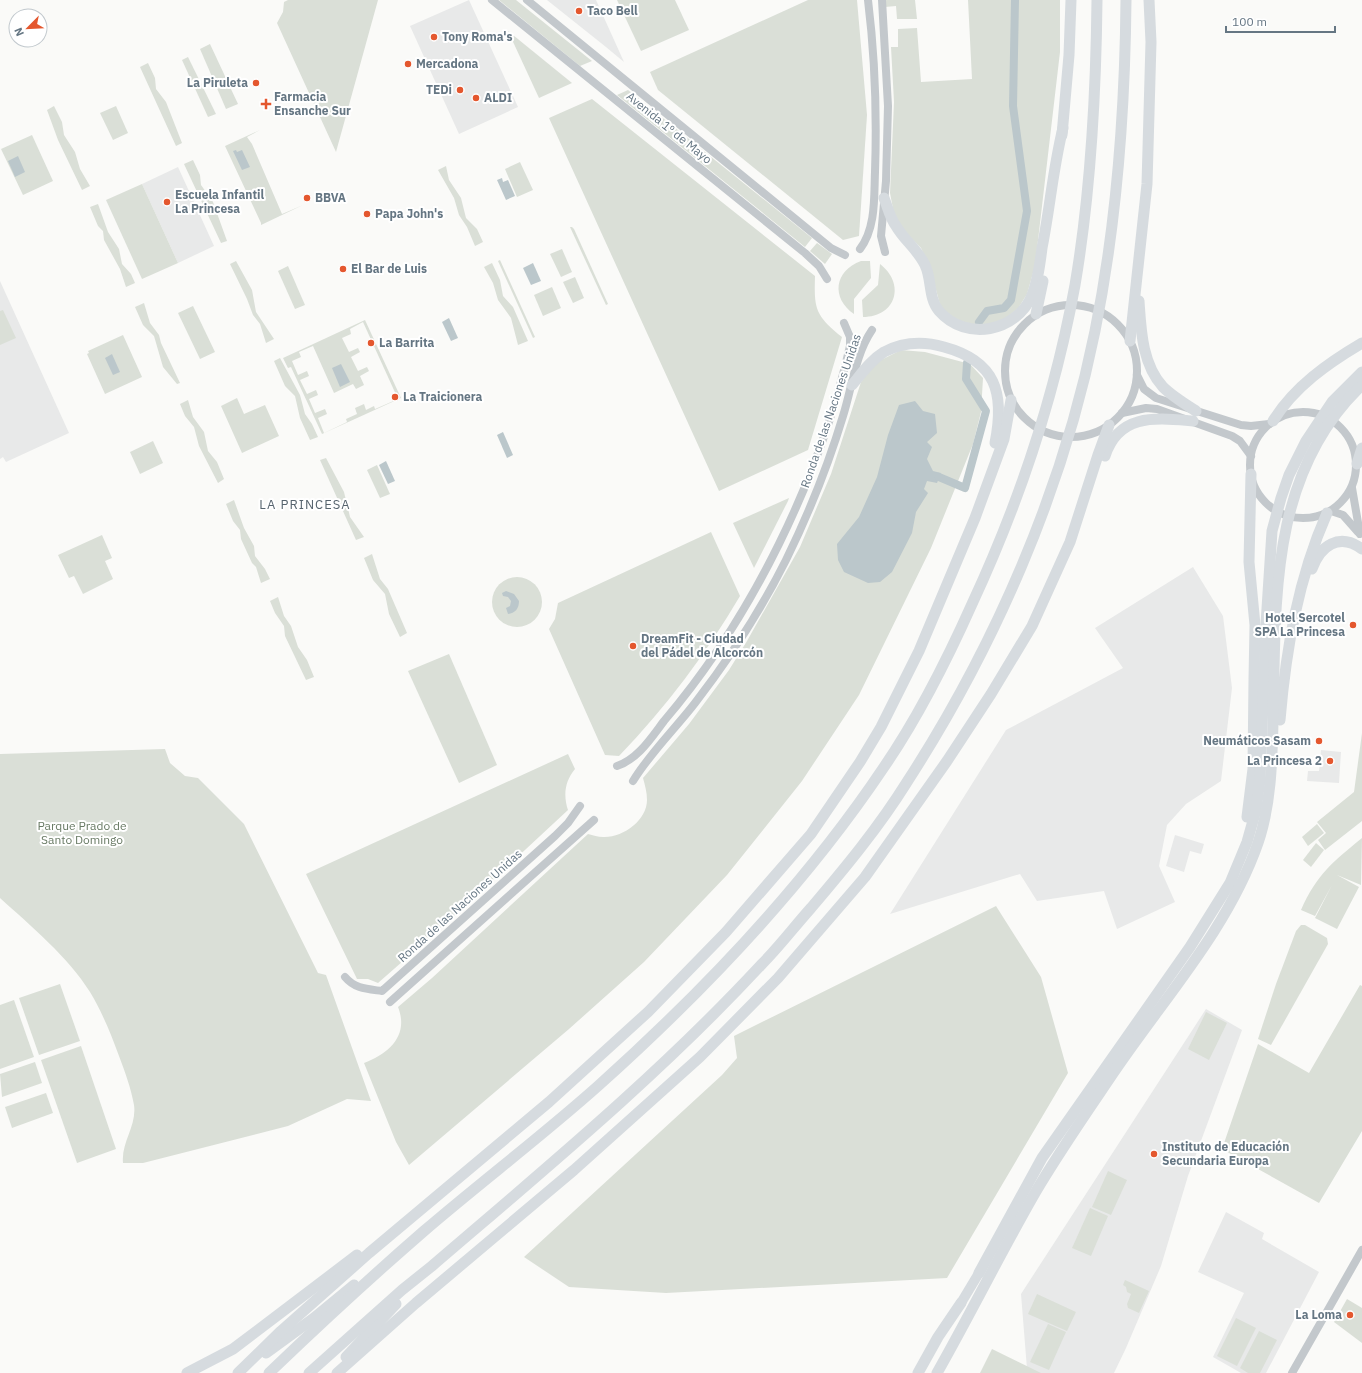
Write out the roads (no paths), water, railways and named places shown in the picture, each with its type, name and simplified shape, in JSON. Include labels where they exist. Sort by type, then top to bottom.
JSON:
[{"type":"highway","points":[[1036,314],[1050,237],[1063,128],[1069,56],[1071,0]]},
{"type":"highway","points":[[269,1373],[424,1231],[597,1087],[664,1024],[742,944],[827,846],[886,765],[947,660],[996,553],[1033,452],[1046,408],[1075,283],[1089,178],[1094,106],[1097,0]]},
{"type":"highway","points":[[309,1373],[396,1295],[432,1266],[636,1089],[686,1043],[763,963],[848,864],[907,783],[972,672],[1021,567],[1061,460],[1074,415],[1094,334],[1103,289],[1118,179],[1126,0]]},
{"type":"highway","points":[[1130,341],[1147,184],[1151,42],[1149,0]]},
{"type":"highway","points":[[884,198],[896,227],[925,264],[934,301],[940,312],[960,326],[983,330],[997,327],[1010,321],[1022,311],[1032,296],[1036,283],[1047,225],[1055,162],[1063,128]]},
{"type":"highway","points":[[1136,275],[1145,351],[1152,371],[1163,387],[1195,416]]},
{"type":"highway","points":[[934,338],[976,360],[987,370],[998,396],[998,431],[975,518]]},
{"type":"highway","points":[[852,385],[875,359],[893,348],[922,342],[963,353]]},
{"type":"highway","points":[[1271,423],[1285,403],[1318,373],[1362,343]]},
{"type":"highway","points":[[979,1272],[1042,1158],[1159,989],[1190,947],[1230,883],[1247,842],[1256,810],[1260,780],[1266,624],[1272,531],[1286,500],[1300,477],[1319,430],[1362,372]]},
{"type":"highway","points":[[1345,394],[1362,385]]},
{"type":"highway","points":[[238,1373],[281,1331],[565,1087],[648,1012],[726,932],[811,834],[860,762],[881,727],[919,651],[975,518],[1004,439],[1011,400]]},
{"type":"highway","points":[[337,1373],[631,1120],[700,1057],[778,978],[865,877],[915,808],[991,694],[1032,626],[1046,607],[1074,549],[1107,451],[1113,439],[1122,429],[1140,421],[1195,416]]},
{"type":"highway","points":[[1032,626],[1070,542],[1109,425]]},
{"type":"highway","points":[[1357,464],[1362,448]]},
{"type":"highway","points":[[1159,989],[1228,872],[1241,838],[1249,808],[1253,770],[1255,632],[1249,562],[1250,474]]},
{"type":"highway","points":[[938,1373],[1036,1192],[1115,1071],[1202,948],[1237,890],[1258,842],[1266,809],[1272,732],[1275,624],[1286,500]]},
{"type":"highway","points":[[1202,948],[1221,926],[1238,900],[1263,845],[1271,812],[1275,781],[1284,666],[1302,580],[1312,548],[1329,512]]},
{"type":"highway","points":[[1293,625],[1315,560],[1324,548],[1331,544],[1345,542],[1355,544],[1362,549]]},
{"type":"highway","points":[[187,1373],[233,1349],[260,1330],[364,1250],[432,1193],[459,1177]]},
{"type":"highway","points":[[241,1373],[314,1318],[392,1253],[424,1231]]},
{"type":"highway","points":[[331,1373],[432,1266]]},
{"type":"highway","points":[[918,1373],[938,1337],[962,1303]]},
{"type":"highway","points":[[924,1373],[962,1303]]},
{"type":"main road","points":[[962,1303],[979,1272]]},
{"type":"street","name":"Avenida 1º de Mayo","points":[[492,0],[805,253],[819,266],[827,279]]},
{"type":"street","name":"Avenida 1º de Mayo","points":[[527,0],[831,248],[844,255]]},
{"type":"street","points":[[860,249],[867,238],[873,210],[876,142],[876,99],[868,0]]},
{"type":"street","points":[[882,0],[888,106],[881,236],[885,252]]},
{"type":"street","points":[[1065,304],[1085,306],[1110,317],[1121,328],[1130,341],[1136,357],[1137,375],[1130,402],[1122,414],[1109,425],[1095,433],[1078,438],[1055,436],[1032,425],[1020,414],[1011,400],[1006,386],[1004,368],[1007,352],[1017,331],[1036,314],[1055,306],[1065,304]]},
{"type":"street","name":"Ronda de las Naciones Unidas","points":[[617,766],[626,763],[634,757],[672,712],[702,671],[763,577],[809,474],[836,401],[850,346],[850,337],[844,323]]},
{"type":"street","name":"Ronda de las Naciones Unidas","points":[[633,781],[642,766],[680,722],[708,686],[766,596],[785,560],[817,490],[852,385],[863,345],[872,330]]},
{"type":"street","points":[[1137,375],[1144,389],[1150,395],[1195,416],[1232,436],[1240,442],[1251,456]]},
{"type":"street","points":[[1122,414],[1146,408],[1251,426],[1271,423],[1289,414],[1298,412],[1313,412],[1329,417],[1341,427],[1352,445],[1357,464],[1352,488],[1361,536]]},
{"type":"street","points":[[1271,423],[1256,440],[1251,456],[1250,474],[1256,490],[1263,499],[1283,514],[1308,519],[1329,512],[1343,501],[1352,488]]},
{"type":"street","points":[[1329,512],[1343,514],[1361,536]]},
{"type":"street","name":"Ronda de las Naciones Unidas","points":[[345,977],[351,984],[358,988],[382,991],[555,836],[568,823],[580,806]]},
{"type":"street","name":"Ronda de las Naciones Unidas","points":[[390,1002],[577,833],[594,820]]},
{"type":"street","points":[[1292,1373],[1362,1250]]},
{"type":"waterway","points":[[979,322],[987,311],[1004,308],[1011,300],[1027,211],[1013,106],[1015,0]]},
{"type":"waterway","points":[[939,477],[965,488],[986,411],[966,379],[967,363]]},
{"type":"place","name":"Taco Bell","points":[[579,11]]},
{"type":"place","name":"Tony Roma's","points":[[434,37]]},
{"type":"place","name":"Mercadona","points":[[408,64]]},
{"type":"place","name":"La Piruleta","points":[[256,83]]},
{"type":"place","name":"TEDi","points":[[460,90]]},
{"type":"place","name":"ALDI","points":[[476,98]]},
{"type":"place","name":"Farmacia Ensanche Sur","points":[[266,104]]},
{"type":"place","name":"BBVA","points":[[307,198]]},
{"type":"place","name":"Escuela Infantil La Princesa","points":[[167,202]]},
{"type":"place","name":"Papa John's","points":[[367,214]]},
{"type":"place","name":"El Bar de Luis","points":[[343,269]]},
{"type":"place","name":"La Barrita","points":[[371,343]]},
{"type":"place","name":"La Traicionera","points":[[395,397]]},
{"type":"place","name":"Hotel Sercotel SPA La Princesa","points":[[1353,625]]},
{"type":"place","name":"DreamFit - Ciudad del Pádel de Alcorcón","points":[[633,646]]},
{"type":"place","name":"Neumáticos Sasam","points":[[1319,741]]},
{"type":"place","name":"La Princesa 2","points":[[1330,761]]},
{"type":"place","name":"Instituto de Educación Secundaria Europa","points":[[1154,1154]]},
{"type":"place","name":"La Loma","points":[[1350,1315]]},
{"type":"district","name":"LA PRINCESA","points":[[305,504]]},
{"type":"park label","name":"Parque Prado de Santo Domingo","points":[[82,833]]}]
